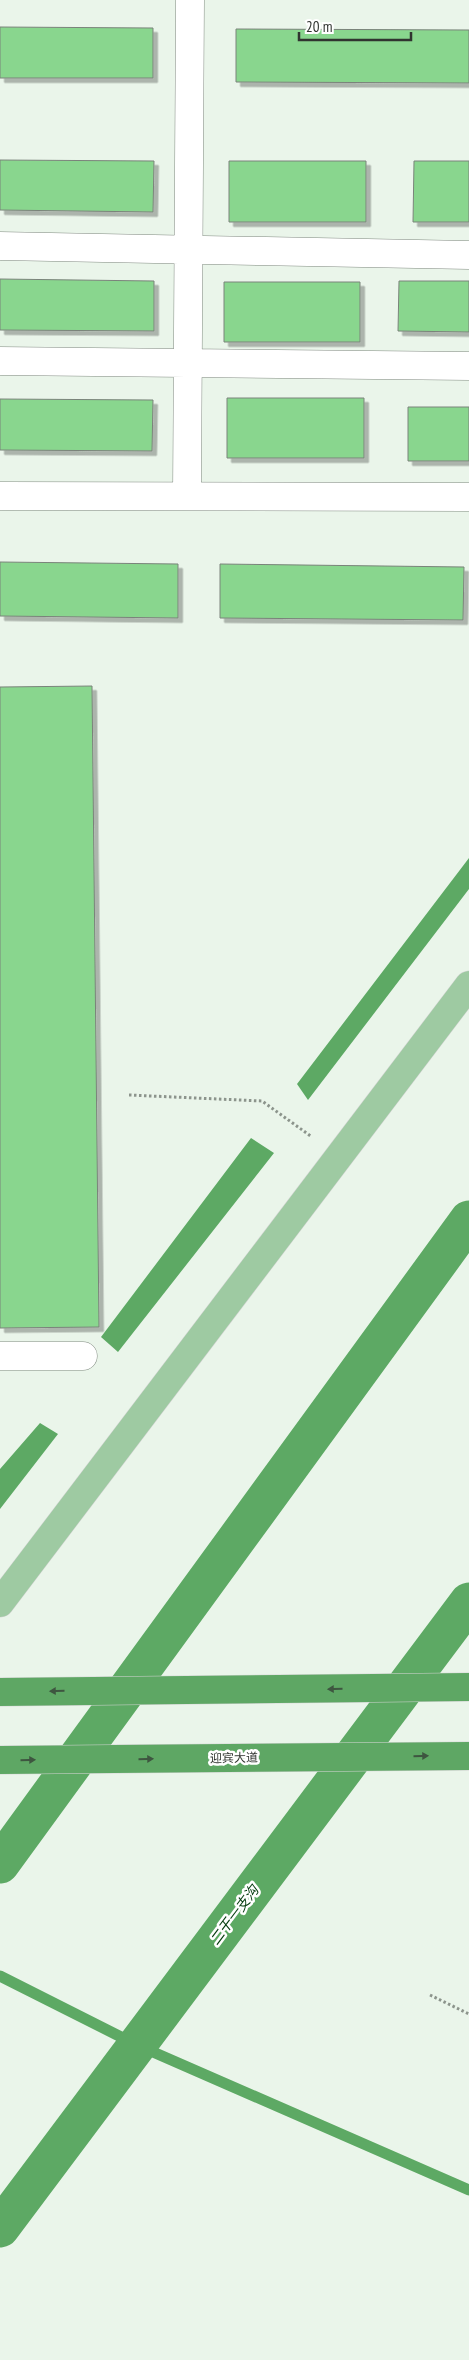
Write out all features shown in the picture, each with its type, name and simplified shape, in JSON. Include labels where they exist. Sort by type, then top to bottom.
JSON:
[{"type":"highway","points":[[0,1692],[469,1687]]},
{"type":"highway","name":"迎宾大道","points":[[0,1760],[469,1756]]},
{"type":"main road","points":[[0,1603],[469,985]]},
{"type":"lane","points":[[187,496],[190,0]]},
{"type":"lane","points":[[0,246],[469,256]]},
{"type":"lane","points":[[0,361],[469,366]]},
{"type":"lane","points":[[0,496],[469,497]]},
{"type":"lane","points":[[0,1356],[83,1356]]},
{"type":"path","points":[[129,1095],[262,1101],[339,1157]]},
{"type":"path","points":[[430,1995],[469,2014]]},
{"type":"shaded area","points":[[469,858],[469,889],[308,1100],[297,1084]]},
{"type":"shaded area","points":[[251,1138],[274,1153],[118,1352],[101,1337]]},
{"type":"shaded area","points":[[40,1423],[58,1434],[0,1509],[0,1469]]},
{"type":"building","points":[[0,27],[153,28],[153,78],[0,78]]},
{"type":"building","points":[[236,29],[469,30],[469,83],[236,82]]},
{"type":"building","points":[[0,160],[154,161],[153,212],[0,210]]},
{"type":"building","points":[[229,161],[366,161],[366,222],[229,222]]},
{"type":"building","points":[[414,161],[469,161],[469,222],[413,222]]},
{"type":"building","points":[[0,279],[154,281],[154,331],[0,330]]},
{"type":"building","points":[[399,281],[469,281],[469,332],[398,331]]},
{"type":"building","points":[[224,282],[360,282],[360,342],[224,342]]},
{"type":"building","points":[[227,398],[364,398],[364,458],[227,458]]},
{"type":"building","points":[[0,399],[153,400],[152,451],[0,450]]},
{"type":"building","points":[[408,407],[469,407],[469,461],[408,461]]},
{"type":"building","points":[[0,562],[178,564],[178,618],[0,616]]},
{"type":"building","points":[[220,564],[464,567],[463,620],[220,618]]},
{"type":"building","points":[[92,686],[99,1327],[0,1328],[0,687]]},
{"type":"waterway","points":[[0,1864],[469,1220]]},
{"type":"waterway","name":"二干一支沟","points":[[0,2228],[469,1602]]},
{"type":"waterway","points":[[0,1976],[137,2045],[469,2190]]}]
